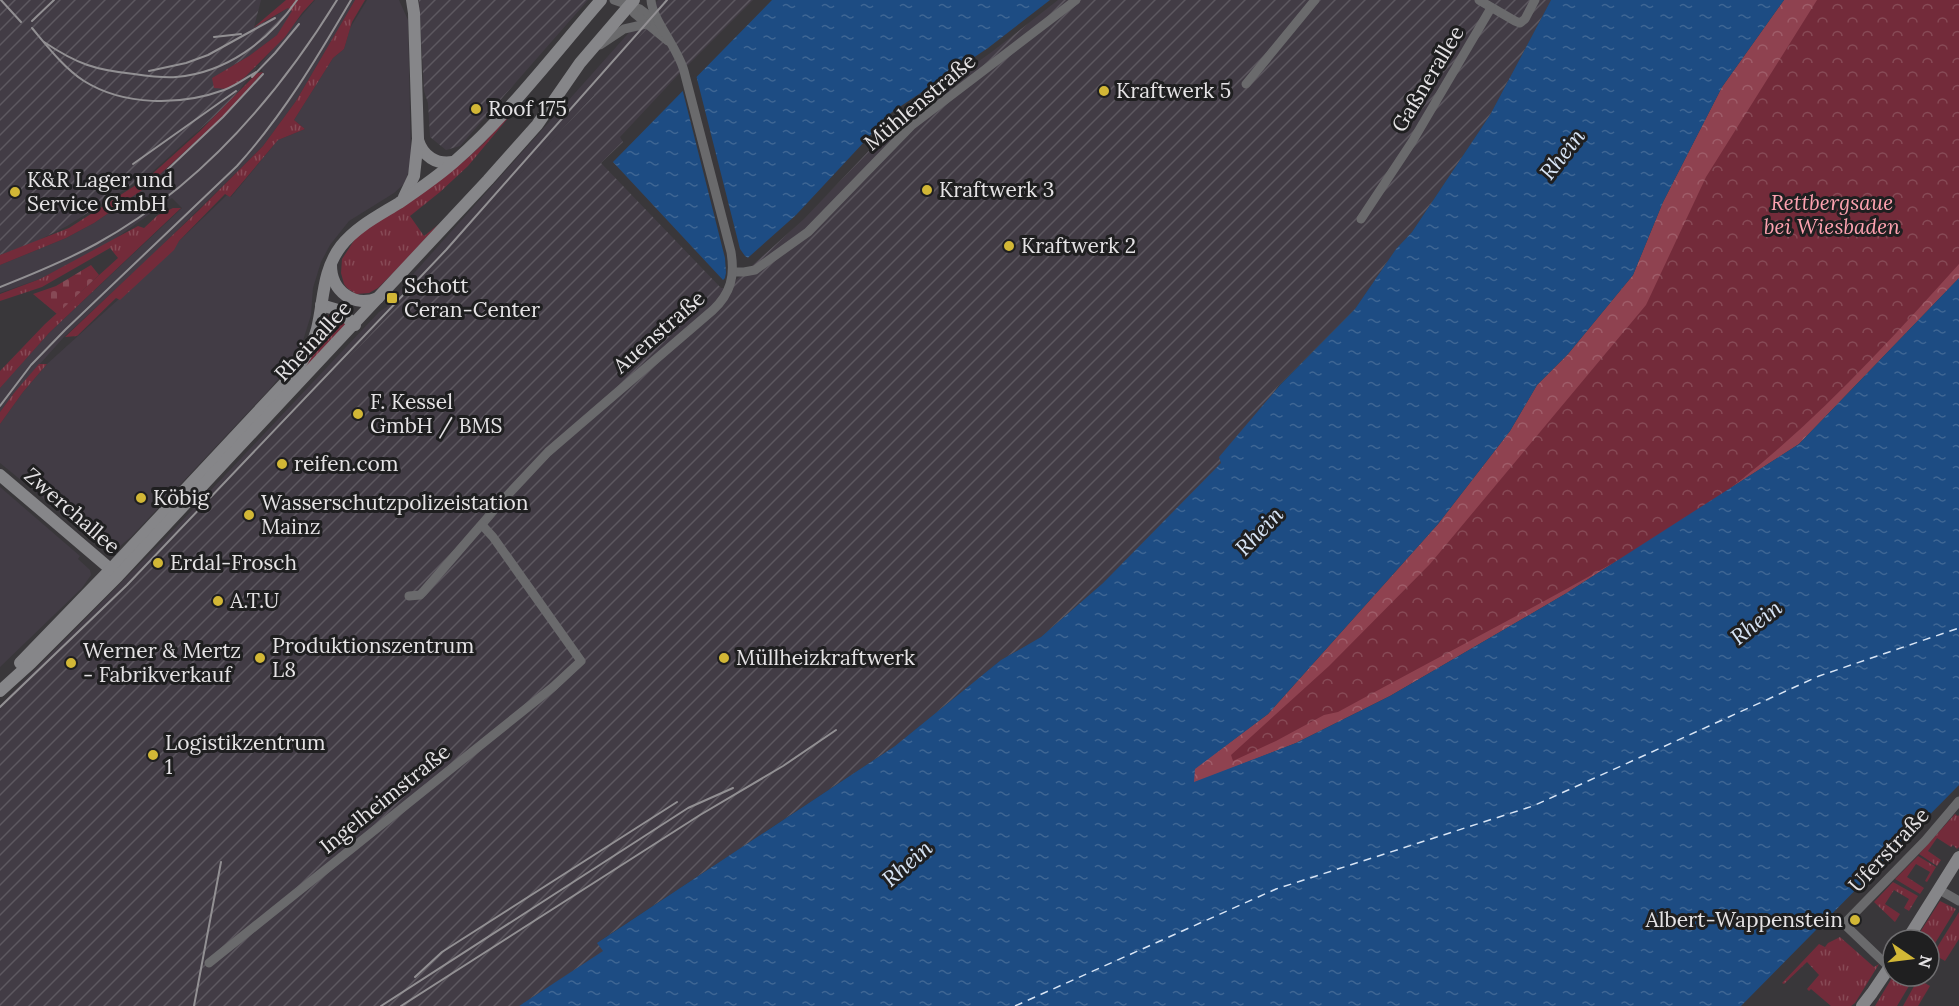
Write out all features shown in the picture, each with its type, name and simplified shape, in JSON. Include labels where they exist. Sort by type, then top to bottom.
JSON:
[{"type":"main road","points":[[401,201],[414,176],[418,139],[412,0]]},
{"type":"main road","name":"Rheinallee","points":[[0,691],[31,663],[355,325],[524,140],[545,114],[573,72],[631,1]]},
{"type":"main road","name":"Rheinallee","points":[[0,683],[115,573],[127,552],[294,373],[311,345],[317,327],[325,280],[342,244],[357,230],[453,162],[500,117],[597,5]]},
{"type":"main road","points":[[418,139],[422,149],[432,159],[445,163],[453,162]]},
{"type":"main road","points":[[332,261],[333,280],[342,293],[360,301],[379,298]]},
{"type":"main road","points":[[321,305],[338,310],[355,325]]},
{"type":"main road","name":"Zwerchallee","points":[[0,475],[115,573]]},
{"type":"main road","points":[[93,554],[127,552]]},
{"type":"main road","points":[[1914,928],[1959,857]]},
{"type":"main road","points":[[1862,1006],[1881,979]]},
{"type":"main road","points":[[1869,1006],[1872,993]]},
{"type":"street","points":[[597,5],[613,0],[631,1],[662,27]]},
{"type":"street","points":[[651,0],[653,10],[681,60],[731,252],[733,272]]},
{"type":"street","name":"Mühlenstraße","points":[[733,272],[755,270],[788,247],[823,218],[881,155],[917,122],[1076,0]]},
{"type":"street","points":[[1246,84],[1315,0]]},
{"type":"street","points":[[1479,0],[1520,23],[1525,19],[1535,0]]},
{"type":"street","points":[[631,1],[634,13],[674,46]]},
{"type":"street","name":"Gaßnerallee","points":[[1361,219],[1412,141],[1491,8]]},
{"type":"street","points":[[587,55],[624,29],[646,24]]},
{"type":"street","name":"Auenstraße","points":[[409,596],[420,595],[423,592],[548,452],[717,306],[730,288],[733,272]]},
{"type":"street","name":"Ingelheimstraße","points":[[209,963],[549,691],[580,661],[493,537],[482,525]]},
{"type":"street","name":"Uferstraße","points":[[1881,955],[1844,924],[1925,841],[1959,801]]},
{"type":"street","points":[[1938,889],[1959,902]]},
{"type":"shaded area","points":[[0,0],[261,0],[254,27],[288,8],[293,11],[277,35],[249,56],[212,78],[245,77],[259,65],[228,104],[152,172],[67,226],[33,243],[0,255]]},
{"type":"shaded area","points":[[315,0],[355,0],[296,101],[263,146],[146,261],[64,337],[0,412],[0,388],[5,382],[49,333],[182,208],[172,198],[108,244],[40,279],[0,293],[0,265],[66,238],[94,223],[145,188],[228,112],[263,72],[259,65]]},
{"type":"shaded area","points":[[367,0],[399,0],[408,20],[411,162],[404,184],[394,193],[349,221],[330,245],[321,262],[313,288],[311,315],[301,347],[269,390],[131,537],[119,547],[110,549],[101,546],[0,463],[0,424],[47,364],[173,250],[178,242],[227,195],[231,197],[278,140],[305,129],[294,120],[333,58],[344,49],[350,28]]},
{"type":"shaded area","points":[[419,0],[588,0],[460,146],[446,150],[430,137],[428,103],[424,91]]},
{"type":"shaded area","points":[[658,0],[671,0],[592,92],[594,95],[355,351],[89,627],[0,711],[0,705],[176,527],[379,312],[388,306],[415,272]]},
{"type":"shaded area","points":[[671,0],[753,0],[620,137],[623,142],[601,163],[721,288],[727,288],[804,219],[901,117],[993,51],[1058,0],[1551,0],[1490,115],[1412,232],[1396,249],[1355,309],[1279,385],[1222,463],[1103,583],[1041,637],[1001,660],[895,746],[598,942],[604,951],[519,1006],[0,1006],[0,711],[89,627],[355,351],[594,95],[591,92]]},
{"type":"shaded area","points":[[0,487],[80,556],[78,559],[90,570],[91,575],[82,588],[0,667]]},
{"type":"green space","points":[[286,0],[314,0],[285,37],[245,77],[228,89],[214,88],[212,78],[249,56],[277,35],[292,11],[288,8],[253,28]]},
{"type":"green space","points":[[355,0],[365,0],[352,22],[344,49],[333,58],[294,120],[305,129],[278,140],[230,197],[225,194],[179,241],[174,250],[120,300],[116,298],[77,336],[65,337],[263,146],[296,101]]},
{"type":"green space","name":"Rettbergsaue bei Wiesbaden","points":[[1784,0],[1959,0],[1959,278],[1799,444],[1565,594],[1390,696],[1296,743],[1194,783],[1194,769],[1268,714],[1438,524],[1510,431],[1537,385],[1568,354],[1633,275],[1663,202],[1722,87]]},
{"type":"green space","name":"Rettbergsaue bei Wiesbaden","points":[[1817,0],[1959,0],[1959,264],[1833,398],[1765,460],[1692,516],[1570,587],[1338,712],[1324,715],[1233,761],[1231,755],[1329,666],[1430,564],[1646,305],[1706,177]]},
{"type":"green space","points":[[573,37],[468,166],[410,216],[424,236],[439,224],[378,288],[369,293],[356,294],[347,288],[341,273],[342,259],[357,236],[463,162],[484,143]]},
{"type":"green space","points":[[263,72],[228,112],[145,188],[94,223],[66,238],[0,265],[0,255],[69,228],[150,176],[200,131],[257,73]]},
{"type":"green space","points":[[173,208],[181,208],[49,333],[0,388],[0,371],[45,324],[118,258],[110,248],[42,287],[0,301],[0,294],[40,279],[138,226],[144,228],[158,215]]},
{"type":"green space","points":[[91,265],[99,275],[57,314],[33,294],[56,286]]},
{"type":"green space","points":[[333,313],[347,325],[296,380],[325,318]]},
{"type":"green space","points":[[39,364],[47,364],[0,424],[0,412]]},
{"type":"green space","points":[[1955,814],[1959,815],[1959,847],[1957,849],[1953,845],[1951,847],[1937,838],[1928,851],[1941,860],[1937,866],[1919,854]]},
{"type":"green space","points":[[1918,856],[1936,867],[1927,882],[1925,881],[1930,872],[1916,864],[1907,877],[1924,888],[1920,894],[1895,879]]},
{"type":"green space","points":[[1893,882],[1918,896],[1909,911],[1904,908],[1909,899],[1894,890],[1885,904],[1900,914],[1895,922],[1874,902]]},
{"type":"green space","points":[[1940,901],[1956,909],[1941,933],[1941,928],[1923,928]]},
{"type":"green space","points":[[1959,912],[1959,939],[1945,961],[1941,959],[1941,941]]},
{"type":"green space","points":[[1840,937],[1874,967],[1879,964],[1855,1003],[1851,1006],[1831,1006],[1811,989],[1809,991],[1807,989],[1819,975],[1807,962],[1784,984],[1782,983],[1819,944],[1825,947]]},
{"type":"green space","points":[[1886,988],[1908,988],[1897,1006],[1875,1006]]},
{"type":"green space","points":[[1913,988],[1929,988],[1918,1006],[1903,1006]]},
{"type":"water","points":[[772,0],[1050,0],[988,48],[892,112],[796,215],[723,280],[613,162]]},
{"type":"water","name":"Rhein","points":[[1551,0],[1784,0],[1722,87],[1663,202],[1633,275],[1568,354],[1537,385],[1510,431],[1438,524],[1268,714],[1195,769],[1194,782],[1296,743],[1390,696],[1565,594],[1799,444],[1959,278],[1959,785],[1741,1006],[519,1006],[603,951],[597,943],[895,746],[1001,660],[1041,637],[1103,583],[1221,463],[1219,457],[1280,385],[1355,309],[1396,249],[1412,232],[1490,115]]},
{"type":"pier","points":[[696,75],[740,249],[750,259],[724,282],[725,258],[682,88]]},
{"type":"ferry route","points":[[1015,1006],[1276,889],[1533,806],[1819,676],[1959,628]]},
{"type":"railway","points":[[1,0],[21,22]]},
{"type":"railway","points":[[32,21],[54,0]]},
{"type":"railway","points":[[44,42],[66,56],[87,65],[108,70],[176,77],[212,69],[245,52],[273,29],[297,0]]},
{"type":"railway","points":[[0,287],[61,262],[96,244],[168,196],[201,168],[261,106],[288,72],[337,0]]},
{"type":"railway","points":[[0,406],[31,365],[65,330],[237,166],[254,147],[312,65],[351,0]]},
{"type":"railway","points":[[0,707],[127,585],[446,250],[667,0]]},
{"type":"railway","points":[[149,71],[186,63],[208,55],[275,18]]},
{"type":"railway","points":[[252,77],[299,24]]},
{"type":"railway","points":[[32,28],[63,64],[84,81],[100,89],[134,99],[152,101],[189,99],[228,88],[256,72]]},
{"type":"railway","points":[[214,37],[241,34]]},
{"type":"railway","points":[[167,170],[223,117],[263,74]]},
{"type":"railway","points":[[133,164],[236,91]]},
{"type":"railway","points":[[401,1006],[700,815],[783,766],[836,730]]},
{"type":"railway","points":[[381,1006],[688,808],[733,788]]},
{"type":"railway","points":[[415,977],[442,952],[677,802]]},
{"type":"railway","points":[[194,1006],[221,862]]},
{"type":"place","name":"Kraftwerk 5","points":[[1104,91]]},
{"type":"place","name":"Roof 175","points":[[476,109]]},
{"type":"place","name":"Kraftwerk 3","points":[[927,190]]},
{"type":"place","name":"K&R Lager und Service GmbH","points":[[15,192]]},
{"type":"place","name":"Kraftwerk 2","points":[[1009,246]]},
{"type":"place","name":"Schott Ceran-Center","points":[[392,298]]},
{"type":"place","name":"F. Kessel GmbH / BMS","points":[[358,414]]},
{"type":"place","name":"reifen.com","points":[[282,464]]},
{"type":"place","name":"Köbig","points":[[141,498]]},
{"type":"place","name":"Wasserschutzpolizeistation Mainz","points":[[249,515]]},
{"type":"place","name":"Erdal-Frosch","points":[[158,563]]},
{"type":"place","name":"A.T.U","points":[[218,601]]},
{"type":"place","name":"Produktionszentrum L8","points":[[260,658]]},
{"type":"place","name":"Müllheizkraftwerk","points":[[724,658]]},
{"type":"place","name":"Werner & Mertz - Fabrikverkauf","points":[[71,663]]},
{"type":"place","name":"Logistikzentrum 1","points":[[153,755]]},
{"type":"place","name":"Albert-Wappenstein","points":[[1855,920]]}]
